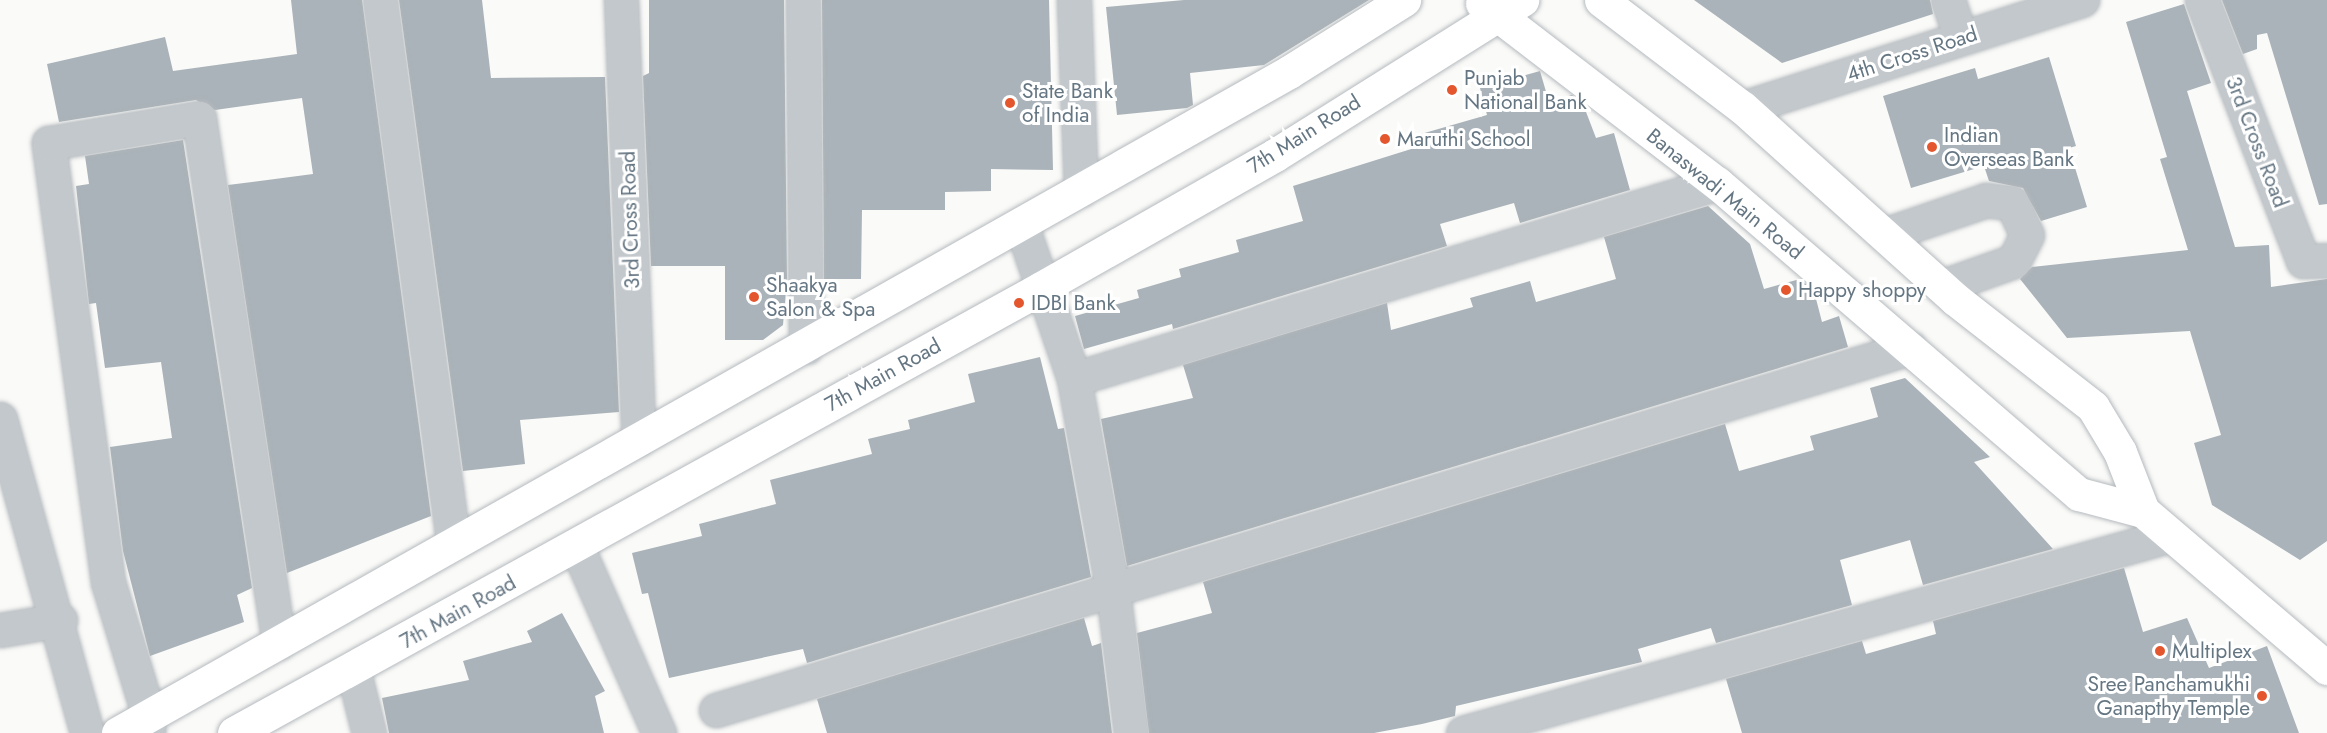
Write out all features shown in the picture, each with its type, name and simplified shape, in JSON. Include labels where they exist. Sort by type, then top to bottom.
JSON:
[{"type":"main road","points":[[118,733],[148,724],[453,540],[806,347],[1081,190],[1404,0]]},
{"type":"main road","name":"Banaswadi Main Road","points":[[1601,0],[1743,108],[1941,287],[2093,407],[2120,452],[2143,511]]},
{"type":"main road","name":"Banaswadi Main Road","points":[[1499,5],[1717,183],[2079,494],[2143,511],[2327,668]]},
{"type":"main road","name":"7th Main Road","points":[[234,733],[1041,288],[1275,155],[1499,5]]},
{"type":"street","points":[[380,0],[453,540]]},
{"type":"street","name":"3rd Cross Road","points":[[621,0],[639,440]]},
{"type":"street","points":[[802,0],[806,347]]},
{"type":"street","points":[[1074,0],[1081,190]]},
{"type":"street","points":[[1948,0],[1961,38]]},
{"type":"street","name":"4th Cross Road","points":[[1743,108],[2082,0]]},
{"type":"street","name":"3rd Cross Road","points":[[2202,0],[2303,261],[2327,260]]},
{"type":"street","points":[[148,724],[108,582],[49,143],[200,118],[279,643]]},
{"type":"street","points":[[1074,379],[1717,183]]},
{"type":"street","points":[[1884,235],[1986,200],[2012,203],[2027,235],[2014,261],[1941,287]]},
{"type":"street","points":[[1021,224],[1074,379],[1113,591],[1131,733]]},
{"type":"street","points":[[716,710],[1910,348]]},
{"type":"street","points":[[0,419],[60,620],[87,733]]},
{"type":"street","points":[[1463,733],[2171,535]]},
{"type":"street","points":[[576,545],[659,733]]},
{"type":"street","points":[[0,630],[60,620]]},
{"type":"street","points":[[353,669],[369,733]]},
{"type":"building","points":[[291,0],[362,0],[431,516],[287,573],[228,185],[313,174],[302,98],[215,110],[196,100],[59,122],[47,64],[165,37],[173,71],[297,54]]},
{"type":"building","points":[[399,0],[482,0],[491,78],[605,77],[619,412],[520,420],[525,464],[463,471]]},
{"type":"building","points":[[649,0],[784,0],[787,279],[783,325],[763,340],[725,340],[725,266],[651,266],[643,76],[649,73]]},
{"type":"building","points":[[822,0],[1049,0],[1053,170],[991,169],[991,191],[945,192],[945,210],[862,210],[861,279],[824,279]]},
{"type":"building","points":[[1184,0],[1369,0],[1264,65],[1190,73],[1193,105],[1187,108],[1117,115],[1106,7]]},
{"type":"building","points":[[1694,0],[1930,0],[1933,14],[1782,63]]},
{"type":"building","points":[[2222,0],[2327,0],[2327,204],[2319,205],[2267,33],[2257,35],[2257,49],[2243,54]]},
{"type":"building","points":[[2184,4],[2211,83],[2187,91],[2235,247],[2269,245],[2271,287],[2327,279],[2327,541],[2300,560],[2212,505],[2194,443],[2221,435],[2190,331],[2067,338],[2020,279],[2032,267],[2188,250],[2160,159],[2167,157],[2126,22]]},
{"type":"building","points":[[2049,57],[2076,146],[2069,148],[2087,207],[2041,221],[2023,188],[1989,181],[1984,166],[1911,188],[1883,96],[1975,68],[1978,79]]},
{"type":"building","points":[[1540,71],[1549,102],[1572,95],[1583,104],[1596,138],[1614,133],[1630,190],[1520,223],[1514,203],[1440,224],[1447,246],[1173,329],[1172,324],[1084,349],[1075,316],[1139,298],[1137,290],[1181,277],[1179,269],[1239,252],[1236,240],[1303,221],[1293,186],[1424,145],[1421,134],[1487,115],[1480,88]]},
{"type":"building","points":[[183,140],[252,588],[237,595],[244,622],[150,656],[123,551],[110,447],[172,438],[161,362],[105,368],[96,303],[89,304],[76,186],[89,184],[85,156]]},
{"type":"building","points":[[1708,206],[1750,244],[1764,289],[1800,279],[1814,291],[1822,322],[1839,316],[1848,347],[1127,566],[1101,419],[1193,398],[1183,365],[1387,303],[1391,330],[1473,307],[1470,298],[1530,281],[1536,302],[1616,279],[1604,237]]},
{"type":"building","points":[[1040,357],[1058,429],[1064,428],[1091,577],[807,663],[803,649],[669,678],[648,593],[642,594],[632,553],[702,536],[699,524],[776,504],[770,480],[872,454],[868,439],[910,429],[908,420],[975,402],[968,374]]},
{"type":"building","points":[[1905,378],[1990,457],[1974,462],[2053,549],[1923,585],[1910,540],[1840,560],[1852,605],[1716,643],[1711,628],[1638,649],[1642,662],[1456,706],[1455,716],[1422,724],[1374,733],[1149,733],[1137,633],[1212,613],[1203,582],[1725,424],[1739,471],[1814,450],[1810,436],[1878,417],[1870,388]]},
{"type":"building","points":[[2124,568],[2143,632],[2187,618],[2209,668],[2267,646],[2299,733],[1742,733],[1726,679],[1862,641],[1866,654],[1936,634],[1933,621]]},
{"type":"building","points":[[562,613],[605,691],[595,696],[604,733],[389,733],[382,698],[469,680],[463,661],[532,642],[527,631]]},
{"type":"building","points":[[1084,618],[1092,646],[1101,643],[1112,733],[827,733],[817,699]]},
{"type":"place","name":"Punjab National Bank","points":[[1452,90]]},
{"type":"place","name":"State Bank of India","points":[[1010,103]]},
{"type":"place","name":"Maruthi School","points":[[1385,139]]},
{"type":"place","name":"Indian Overseas Bank","points":[[1932,147]]},
{"type":"place","name":"Happy shoppy","points":[[1786,290]]},
{"type":"place","name":"Shaakya Salon & Spa","points":[[754,297]]},
{"type":"place","name":"IDBI Bank","points":[[1019,303]]},
{"type":"place","name":"Multiplex","points":[[2160,651]]},
{"type":"place","name":"Sree Panchamukhi Ganapthy Temple","points":[[2262,696]]}]
